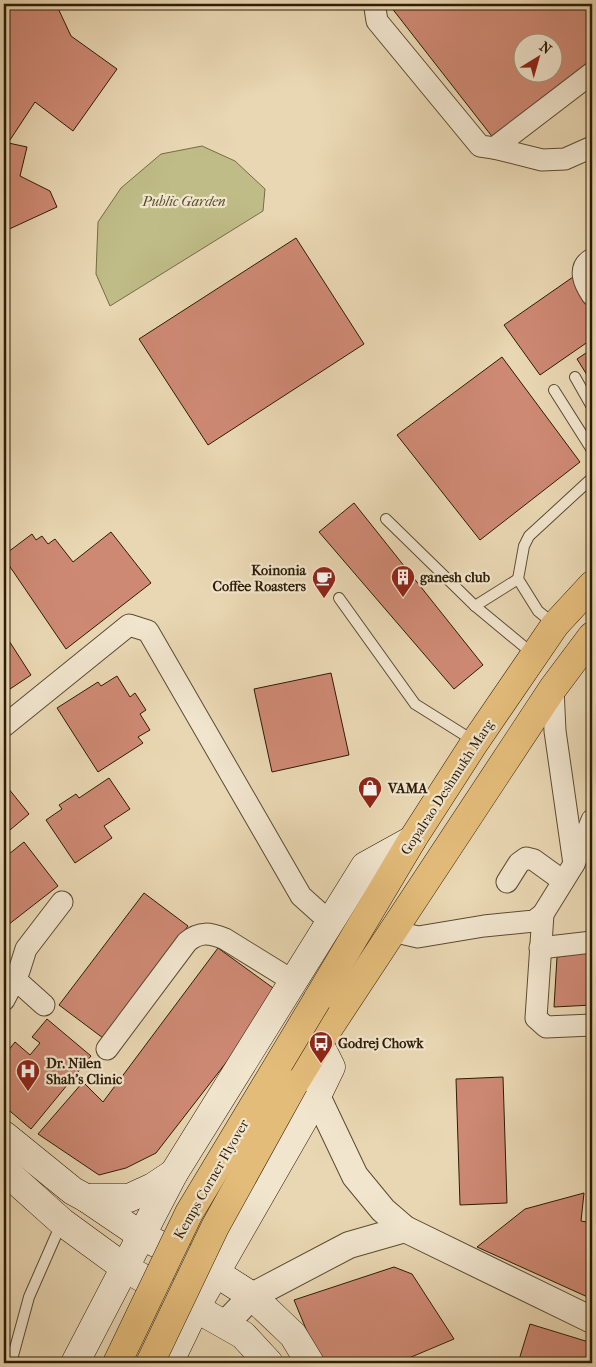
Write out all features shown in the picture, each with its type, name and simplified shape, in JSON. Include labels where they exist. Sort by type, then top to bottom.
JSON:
[{"type":"main road","name":"Gopalrao Deshmukh Marg","points":[[317,1000],[412,840],[475,742],[555,626],[592,585]]},
{"type":"main road","points":[[392,931],[553,688],[592,636]]},
{"type":"main road","points":[[76,1363],[174,1173],[365,866],[412,840]]},
{"type":"main road","name":"Kemps Corner Flyover","points":[[150,1363],[215,1227],[306,1090],[319,1042],[392,931]]},
{"type":"main road","name":"Kemps Corner Flyover","points":[[117,1363],[189,1213],[317,1000]]},
{"type":"main road","points":[[169,1363],[196,1307],[216,1273],[306,1090]]},
{"type":"main road","points":[[4,1136],[72,1191],[86,1198],[142,1236],[216,1273],[252,1296],[293,1336],[310,1363]]},
{"type":"main road","points":[[4,1170],[62,1222],[125,1268],[243,1335],[269,1363]]},
{"type":"main road","points":[[86,1198],[129,1198],[153,1187],[174,1173]]},
{"type":"street","points":[[377,4],[375,8],[377,21],[480,146],[542,160],[565,159],[592,147]]},
{"type":"street","points":[[494,148],[592,73]]},
{"type":"street","points":[[592,259],[584,267],[582,274],[585,284],[592,295]]},
{"type":"street","points":[[4,726],[130,625],[148,631],[301,896],[331,923]]},
{"type":"street","points":[[553,688],[555,731],[569,872]]},
{"type":"street","points":[[392,931],[418,937],[484,926],[534,921],[543,914],[569,872],[592,820]]},
{"type":"street","points":[[507,882],[519,863],[526,858],[569,872]]},
{"type":"street","points":[[4,1000],[15,979],[26,950],[62,902]]},
{"type":"street","points":[[543,914],[536,1018],[546,1028],[592,1025]]},
{"type":"street","points":[[107,1048],[187,942],[194,936],[203,933],[214,934],[225,939],[293,982]]},
{"type":"street","points":[[540,948],[592,942]]},
{"type":"street","points":[[15,979],[44,1005]]},
{"type":"street","points":[[306,1090],[354,1176],[383,1210],[405,1228],[592,1320]]},
{"type":"street","points":[[224,1324],[252,1296],[349,1245],[405,1228]]},
{"type":"lane","points":[[575,377],[592,406]]},
{"type":"lane","points":[[554,390],[592,450]]},
{"type":"lane","points":[[555,626],[538,612],[518,579],[524,546],[530,536],[592,478]]},
{"type":"lane","points":[[386,519],[475,606],[534,655]]},
{"type":"lane","points":[[475,606],[518,579]]},
{"type":"lane","points":[[339,598],[415,704],[475,742]]},
{"type":"lane","points":[[11,1363],[29,1297],[62,1222]]},
{"type":"green space","name":"Public Garden","points":[[202,146],[235,161],[265,189],[263,211],[110,306],[96,274],[98,222],[121,188],[161,154]]},
{"type":"building","points":[[4,4],[56,4],[71,36],[117,69],[73,131],[35,102],[10,140],[4,135]]},
{"type":"building","points":[[395,4],[592,4],[592,62],[494,139],[391,7]]},
{"type":"building","points":[[4,142],[27,147],[20,176],[50,191],[57,207],[5,231],[4,247]]},
{"type":"building","points":[[296,238],[364,344],[208,445],[139,339]]},
{"type":"building","points":[[573,277],[592,305],[592,339],[540,375],[504,325]]},
{"type":"building","points":[[592,349],[592,383],[577,359]]},
{"type":"building","points":[[502,357],[580,462],[480,540],[397,435]]},
{"type":"building","name":"ganesh club","points":[[354,503],[483,665],[454,689],[319,532]]},
{"type":"building","points":[[111,532],[151,583],[66,649],[4,558],[4,555],[32,534],[36,540],[42,536],[48,544],[55,539],[73,562]]},
{"type":"building","points":[[4,633],[31,675],[4,693]]},
{"type":"building","points":[[331,673],[349,755],[272,772],[254,689]]},
{"type":"building","points":[[117,676],[130,697],[135,693],[146,710],[140,714],[150,730],[138,737],[143,743],[98,772],[57,708],[98,682],[101,686]]},
{"type":"building","points":[[109,778],[130,809],[104,826],[112,838],[75,863],[46,820],[62,809],[59,805],[76,794],[79,798]]},
{"type":"building","points":[[4,783],[29,814],[4,835]]},
{"type":"building","points":[[24,842],[58,886],[4,928],[4,858]]},
{"type":"building","points":[[144,893],[188,926],[103,1038],[59,1005]]},
{"type":"building","points":[[218,948],[280,993],[156,1153],[126,1168],[99,1175],[38,1134],[83,1082],[103,1102]]},
{"type":"building","points":[[592,952],[592,1005],[554,1007],[557,957]]},
{"type":"building","points":[[47,1019],[91,1056],[31,1129],[4,1106],[4,1056],[15,1042],[30,1055],[40,1043],[32,1037]]},
{"type":"building","points":[[503,1077],[507,1203],[460,1205],[456,1079]]},
{"type":"building","points":[[584,1193],[581,1221],[592,1223],[592,1299],[477,1247],[525,1209]]},
{"type":"building","points":[[394,1267],[412,1274],[454,1339],[397,1363],[320,1363],[294,1300]]},
{"type":"building","points":[[530,1324],[592,1343],[592,1363],[518,1363]]},
{"type":"place","name":"ganesh club","points":[[403,598]]},
{"type":"place","name":"Koinonia Coffee Roasters","points":[[324,599]]},
{"type":"place","name":"VAMA","points":[[370,809]]},
{"type":"place","name":"Godrej Chowk","points":[[321,1064]]},
{"type":"place","name":"Dr. Nilen Shah's Clinic","points":[[28,1092]]}]
